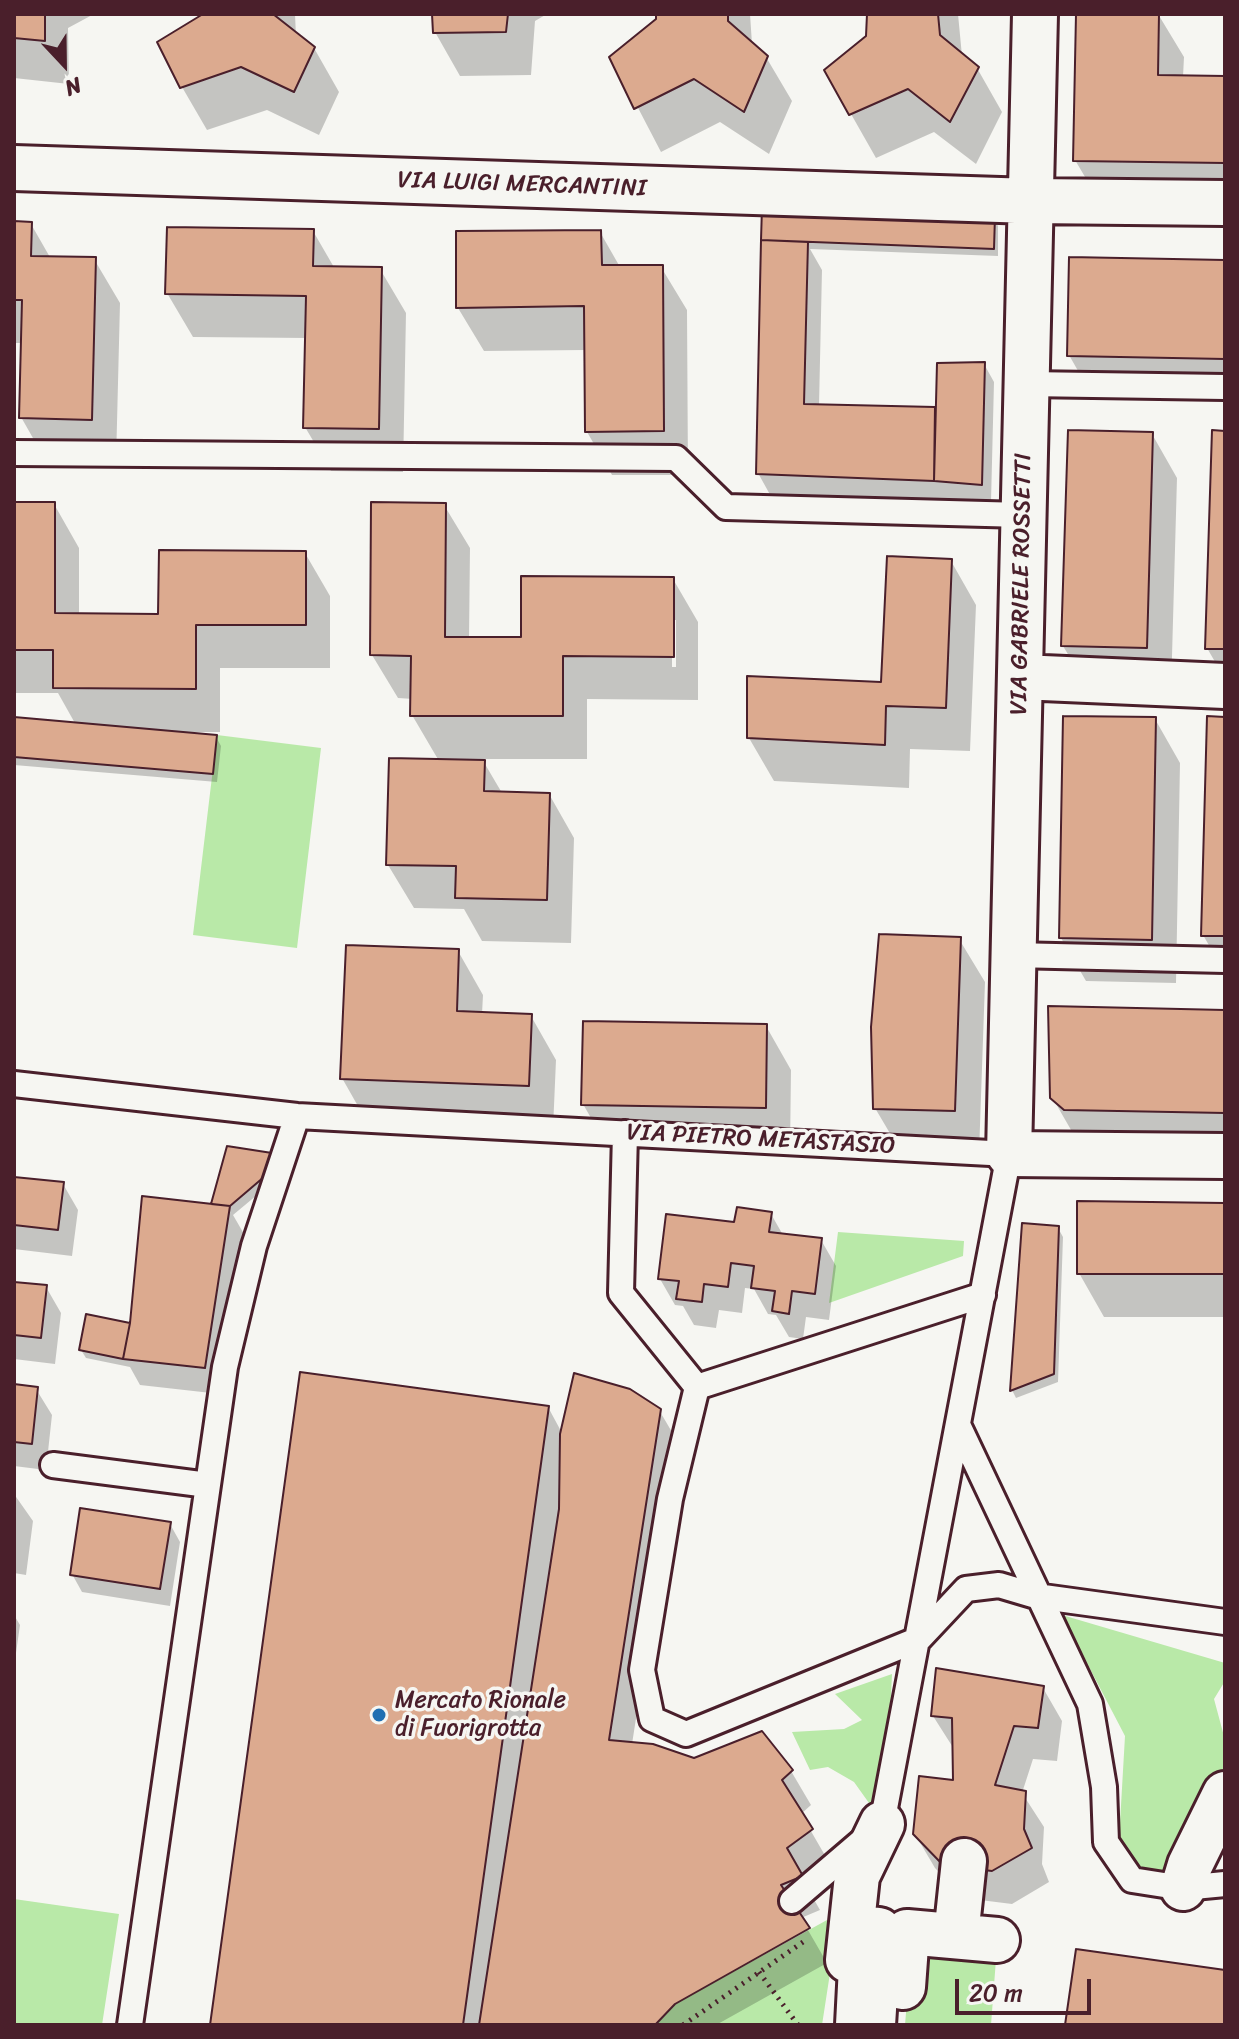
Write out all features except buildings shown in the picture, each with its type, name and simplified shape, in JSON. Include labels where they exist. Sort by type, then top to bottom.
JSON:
[{"type":"street","name":"VIA GABRIELE ROSSETTI","points":[[1009,1154],[1035,14]]},
{"type":"street","name":"VIA LUIGI MERCANTINI","points":[[14,168],[1031,201],[1225,203]]},
{"type":"street","points":[[1020,677],[1225,686]]},
{"type":"street","name":"VIA PIETRO METASTASIO","points":[[1009,1154],[1225,1156]]},
{"type":"street","points":[[1204,1886],[1190,1865],[1225,1794]]},
{"type":"street","points":[[843,2025],[857,1876],[882,1824]]},
{"type":"street","points":[[900,2025],[907,1932],[977,1938],[964,1861]]},
{"type":"street","points":[[858,2025],[863,1928],[879,1930],[873,2025]]},
{"type":"lane","points":[[1027,384],[1225,387]]},
{"type":"lane","points":[[14,453],[676,458],[726,507],[1023,515]]},
{"type":"lane","points":[[1013,955],[1225,960]]},
{"type":"lane","name":"VIA PIETRO METASTASIO","points":[[14,1084],[297,1116],[1009,1154]]},
{"type":"lane","points":[[130,2025],[225,1367],[254,1246],[297,1116]]},
{"type":"lane","points":[[625,1133],[621,1293],[697,1387]]},
{"type":"lane","points":[[792,1901],[882,1824],[1009,1154]]},
{"type":"lane","points":[[697,1387],[983,1295]]},
{"type":"lane","points":[[697,1387],[670,1499],[642,1670],[652,1719],[686,1734],[919,1639],[966,1589],[999,1585],[1036,1596],[1225,1622]]},
{"type":"lane","points":[[959,1427],[1036,1596],[1090,1704],[1104,1787],[1106,1842],[1132,1880],[1204,1886]]},
{"type":"lane","points":[[53,1465],[208,1485]]},
{"type":"path","points":[[683,2025],[852,1911]]},
{"type":"path","points":[[759,1972],[798,2025]]},
{"type":"green space","points":[[217,735],[321,748],[297,948],[193,935]]},
{"type":"green space","points":[[838,1232],[964,1241],[963,1256],[829,1303]]},
{"type":"green space","points":[[1062,1615],[1225,1663],[1225,1681],[1214,1699],[1225,1740],[1225,1786],[1178,1871],[1143,1872],[1119,1840],[1125,1736]]},
{"type":"green space","points":[[892,1674],[888,1759],[874,1810],[854,1782],[828,1767],[810,1770],[792,1732],[844,1729],[862,1720],[835,1694]]},
{"type":"green space","points":[[14,1899],[119,1914],[102,2025],[14,2025]]},
{"type":"green space","points":[[827,1920],[836,1934],[822,2025],[655,2025],[675,2004]]},
{"type":"green space","points":[[912,1939],[997,1946],[991,2025],[905,2025]]},
{"type":"place","name":"Mercato Rionale di Fuorigrotta","points":[[379,1715]]}]
